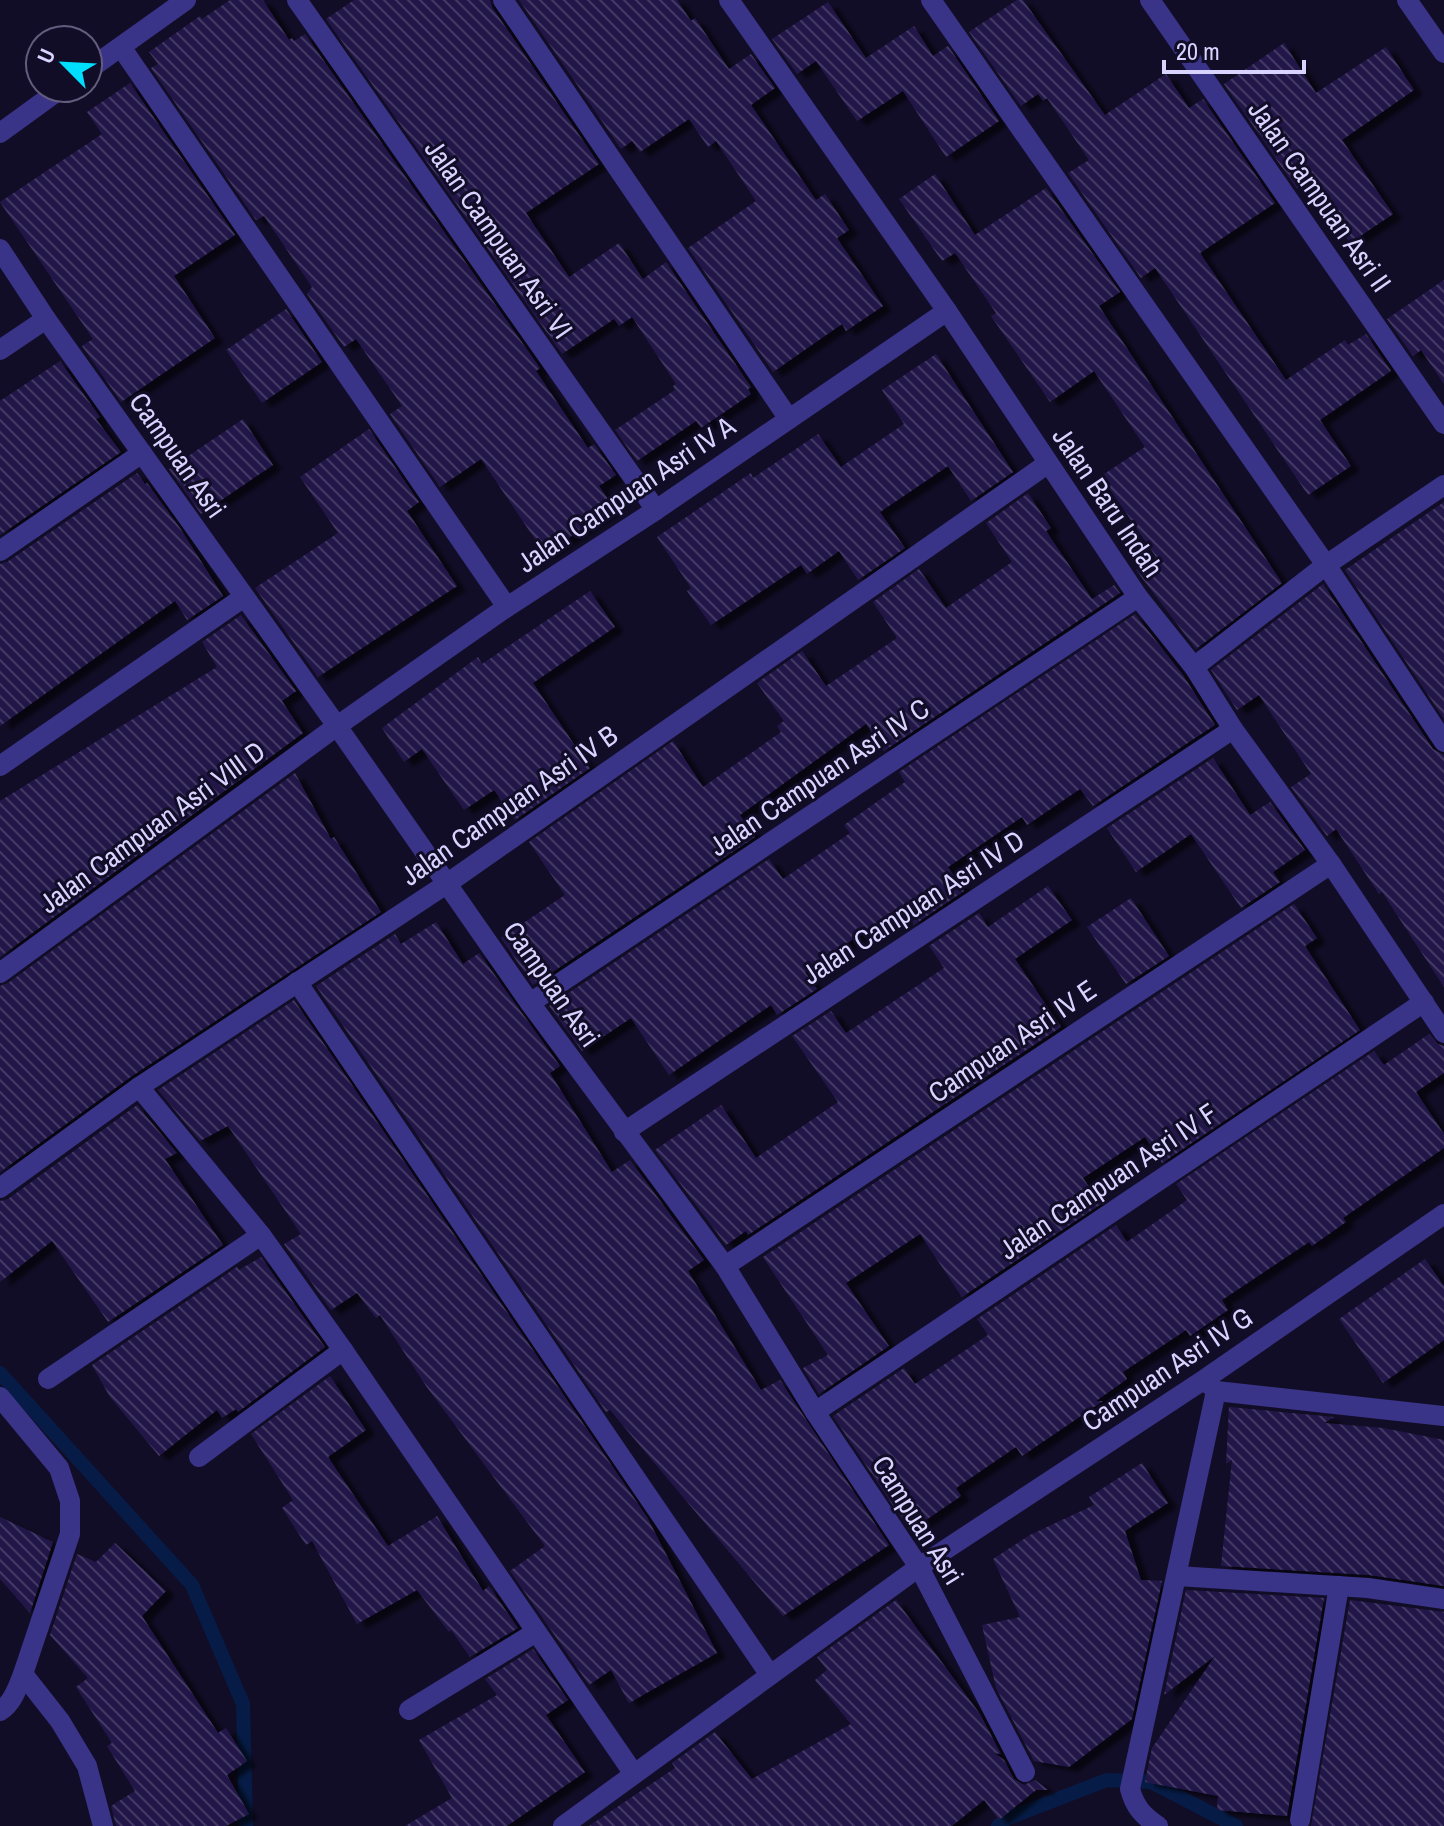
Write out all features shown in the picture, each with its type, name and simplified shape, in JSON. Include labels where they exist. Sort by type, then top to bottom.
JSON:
[{"type":"street","points":[[104,59],[186,0]]},
{"type":"street","name":"Jalan Campuan Asri VI","points":[[297,0],[656,510]]},
{"type":"street","points":[[503,0],[789,419]]},
{"type":"street","name":"Jalan Baru Indah","points":[[729,0],[947,311],[1138,597],[1194,667],[1233,729],[1331,864],[1444,1033]]},
{"type":"street","points":[[931,0],[1326,565],[1444,742]]},
{"type":"street","name":"Jalan Campuan Asri II","points":[[1150,0],[1444,424]]},
{"type":"street","points":[[1407,0],[1444,53]]},
{"type":"street","points":[[121,47],[507,607]]},
{"type":"street","points":[[0,133],[40,104]]},
{"type":"street","name":"Campuan Asri","points":[[0,249],[46,319],[337,726],[530,1003],[725,1266],[919,1567],[1025,1772]]},
{"type":"street","name":"Jalan Campuan Asri IV A","points":[[337,726],[507,607],[656,510],[947,311]]},
{"type":"street","points":[[0,350],[46,319]]},
{"type":"street","points":[[0,551],[142,453]]},
{"type":"street","name":"Jalan Campuan Asri IV B","points":[[3,1180],[448,883],[1047,464]]},
{"type":"street","points":[[1194,667],[1326,565],[1444,485]]},
{"type":"street","points":[[0,766],[244,597]]},
{"type":"street","name":"Jalan Campuan Asri IV C","points":[[530,1003],[1138,597]]},
{"type":"street","name":"Jalan Campuan Asri VIII D","points":[[0,973],[337,726]]},
{"type":"street","name":"Jalan Campuan Asri IV D","points":[[624,1132],[1233,729]]},
{"type":"street","name":"Campuan Asri IV E","points":[[725,1266],[1331,864]]},
{"type":"street","points":[[297,982],[770,1675]]},
{"type":"street","name":"Jalan Campuan Asri IV F","points":[[819,1409],[1424,1002]]},
{"type":"street","points":[[139,1087],[261,1235],[634,1774]]},
{"type":"street","name":"Campuan Asri IV G","points":[[563,1826],[919,1567],[1210,1385],[1444,1214]]},
{"type":"street","points":[[48,1379],[261,1235]]},
{"type":"street","points":[[199,1457],[343,1350]]},
{"type":"street","points":[[1158,1826],[1143,1816],[1134,1804],[1130,1789],[1177,1576],[1210,1385],[1444,1416]]},
{"type":"street","points":[[0,1397],[59,1468],[70,1501],[70,1534],[23,1674],[15,1694],[0,1711]]},
{"type":"street","points":[[1177,1576],[1339,1586],[1444,1599]]},
{"type":"street","points":[[1300,1820],[1339,1586]]},
{"type":"street","points":[[409,1710],[536,1632]]},
{"type":"street","points":[[23,1674],[60,1721],[87,1766],[103,1826]]},
{"type":"building","points":[[230,0],[263,0],[289,40],[292,38],[294,41],[305,34],[540,368],[536,371],[588,448],[594,444],[616,475],[599,486],[614,507],[545,554],[481,459],[440,487],[390,414],[402,406],[356,339],[344,347],[307,294],[312,287],[264,216],[256,220],[151,68],[158,64],[149,52],[200,16],[202,19]]},
{"type":"building","points":[[354,0],[490,0],[599,164],[526,213],[569,277],[619,243],[643,279],[666,262],[751,387],[748,389],[751,394],[701,428],[696,421],[637,461],[615,430],[675,390],[673,386],[676,384],[632,317],[619,326],[614,319],[562,354],[326,19]]},
{"type":"building","points":[[519,0],[677,0],[691,21],[695,18],[729,69],[751,54],[775,88],[751,105],[816,200],[825,194],[849,230],[837,238],[883,306],[846,331],[842,324],[773,372],[688,248],[756,201],[716,141],[708,147],[689,119],[640,152],[632,141],[621,149]]},
{"type":"building","points":[[1017,0],[1023,0],[1105,115],[1166,74],[1189,108],[1203,99],[1275,203],[1200,253],[1286,380],[1345,340],[1348,345],[1366,334],[1391,371],[1320,420],[1351,466],[1308,495],[1155,268],[1141,278],[1068,173],[1089,160],[1047,98],[1043,101],[1038,94],[1021,106],[969,32]]},
{"type":"building","points":[[828,2],[866,58],[914,26],[933,56],[948,46],[999,121],[946,157],[903,91],[857,121],[816,61],[797,74],[772,39]]},
{"type":"building","points":[[1284,43],[1316,93],[1386,47],[1414,90],[1342,140],[1393,214],[1350,243],[1308,181],[1297,189],[1224,84]]},
{"type":"building","points":[[130,83],[235,235],[174,276],[215,338],[121,402],[82,346],[93,339],[0,202],[102,134],[87,112],[104,104],[104,101]]},
{"type":"building","points":[[935,174],[975,235],[1046,188],[1120,292],[1099,306],[1282,583],[1196,649],[1136,570],[1156,557],[1101,476],[1145,447],[1094,371],[1050,402],[991,316],[996,313],[955,253],[942,261],[899,199]]},
{"type":"building","points":[[1444,280],[1444,384],[1421,350],[1413,356],[1387,319]]},
{"type":"building","points":[[286,309],[322,362],[262,403],[226,350]]},
{"type":"building","points":[[936,354],[1013,472],[971,501],[948,466],[880,512],[905,548],[858,580],[839,551],[807,574],[801,565],[711,625],[687,591],[691,588],[657,537],[751,473],[753,478],[818,434],[841,467],[904,424],[882,390]]},
{"type":"building","points":[[60,361],[121,452],[0,535],[0,401]]},
{"type":"building","points":[[243,419],[273,465],[201,514],[169,469]]},
{"type":"building","points":[[369,429],[419,502],[407,511],[457,586],[318,677],[255,588],[338,533],[300,477]]},
{"type":"building","points":[[137,473],[180,528],[223,596],[187,620],[175,601],[0,726],[0,564]]},
{"type":"building","points":[[1028,493],[1051,528],[1046,531],[1092,599],[1114,585],[1120,593],[884,751],[866,724],[740,815],[755,837],[533,985],[501,938],[565,895],[529,842],[673,741],[703,787],[781,732],[777,726],[784,721],[757,683],[802,651],[826,686],[897,638],[873,602],[919,569],[946,608],[1012,562],[986,523]]},
{"type":"building","points":[[1444,502],[1444,719],[1345,570]]},
{"type":"building","points":[[1323,584],[1433,749],[1444,755],[1444,987],[1382,892],[1379,894],[1336,829],[1327,836],[1291,787],[1311,774],[1259,695],[1237,710],[1211,670]]},
{"type":"building","points":[[590,591],[615,627],[533,683],[590,768],[515,820],[494,790],[464,810],[422,749],[404,762],[382,728],[478,657],[482,664]]},
{"type":"building","points":[[1135,614],[1183,675],[1215,725],[1093,806],[1080,789],[1027,825],[1022,817],[948,867],[964,891],[914,925],[902,906],[805,972],[817,989],[777,1015],[771,1005],[669,1075],[631,1018],[582,1051],[549,1006],[769,859],[783,879],[850,833],[844,825],[905,782],[899,772]]},
{"type":"building","points":[[241,615],[296,691],[282,701],[303,733],[0,957],[0,801],[217,667],[202,642]]},
{"type":"building","points":[[1213,758],[1250,815],[1270,802],[1305,850],[1273,872],[1280,882],[1241,908],[1191,834],[1136,872],[1107,828]]},
{"type":"building","points":[[295,773],[331,839],[334,837],[381,912],[132,1076],[0,1172],[0,986]]},
{"type":"building","points":[[1048,886],[1072,920],[1015,959],[1061,1027],[748,1235],[746,1231],[726,1245],[655,1150],[721,1105],[756,1158],[838,1102],[792,1036],[831,1011],[846,1033],[944,968],[929,946],[979,913],[988,927]]},
{"type":"building","points":[[1131,898],[1169,956],[1126,984],[1087,927]]},
{"type":"building","points":[[1294,904],[1317,938],[1305,946],[1360,1030],[1162,1163],[1145,1137],[1083,1178],[1101,1204],[962,1297],[920,1234],[846,1283],[889,1346],[819,1394],[803,1368],[828,1355],[763,1257]]},
{"type":"building","points":[[436,922],[463,964],[479,953],[560,1066],[550,1073],[612,1172],[630,1160],[704,1260],[688,1271],[761,1390],[780,1380],[889,1545],[783,1616],[610,1410],[606,1412],[316,986],[395,934],[401,944]]},
{"type":"building","points":[[294,1000],[647,1517],[717,1653],[629,1703],[611,1670],[589,1685],[510,1571],[545,1546],[426,1386],[380,1315],[376,1318],[357,1293],[331,1310],[284,1244],[301,1234],[228,1126],[200,1141],[158,1090]]},
{"type":"building","points":[[1429,1034],[1444,1046],[1444,1073],[1416,1092],[1444,1134],[1444,1148],[1343,1218],[1346,1222],[1312,1246],[1309,1242],[1222,1300],[1228,1310],[1190,1336],[1186,1330],[1123,1372],[1127,1379],[1096,1401],[1103,1401],[1022,1456],[1016,1447],[956,1488],[961,1496],[910,1531],[833,1416],[904,1368],[915,1384],[988,1335],[977,1319],[1116,1225],[1127,1242],[1187,1200],[1176,1184],[1374,1051],[1384,1065]]},
{"type":"building","points":[[137,1105],[177,1153],[165,1159],[223,1245],[108,1322],[52,1241],[0,1282],[0,1201],[8,1199]]},
{"type":"building","points":[[261,1257],[325,1347],[238,1412],[236,1409],[222,1418],[217,1410],[159,1456],[110,1397],[92,1365],[237,1267],[239,1270]]},
{"type":"building","points":[[1425,1259],[1444,1286],[1444,1340],[1383,1383],[1339,1319]]},
{"type":"building","points":[[330,1376],[366,1430],[328,1457],[388,1546],[437,1516],[483,1591],[489,1586],[518,1628],[470,1657],[417,1590],[357,1624],[312,1541],[306,1545],[282,1508],[293,1500],[251,1434]]},
{"type":"building","points":[[1229,1407],[1334,1417],[1324,1423],[1383,1428],[1444,1440],[1444,1586],[1369,1575],[1221,1566],[1232,1460],[1226,1464]]},
{"type":"building","points":[[1142,1463],[1168,1503],[1125,1531],[1141,1580],[1162,1581],[1132,1719],[1069,1767],[1034,1761],[996,1688],[982,1625],[1020,1617],[993,1559],[1030,1535],[1094,1505],[1089,1497]]},
{"type":"building","points":[[0,1517],[53,1542],[30,1613],[0,1579]]},
{"type":"building","points":[[115,1543],[166,1591],[142,1616],[218,1733],[226,1728],[247,1761],[227,1775],[249,1814],[226,1826],[116,1826],[111,1806],[135,1791],[107,1746],[112,1743],[76,1687],[88,1678],[50,1635],[77,1554],[96,1562]]},
{"type":"building","points":[[1186,1590],[1324,1598],[1287,1816],[1217,1810],[1218,1796],[1145,1782],[1152,1748],[1215,1656],[1164,1695]]},
{"type":"building","points":[[896,1600],[980,1714],[1001,1754],[994,1753],[1004,1760],[1014,1779],[1024,1785],[1035,1780],[1048,1790],[1036,1790],[999,1820],[984,1800],[952,1826],[589,1826],[675,1768],[672,1763],[715,1732],[752,1779],[851,1724],[815,1680],[827,1670],[817,1657]]},
{"type":"building","points":[[1350,1600],[1444,1612],[1444,1826],[1311,1826]]},
{"type":"building","points":[[533,1649],[568,1700],[546,1715],[585,1772],[507,1826],[405,1826],[452,1798],[419,1740],[497,1695],[485,1679]]},
{"type":"waterway","points":[[0,1373],[192,1585],[243,1704],[246,1826]]},
{"type":"waterway","points":[[998,1826],[1008,1818],[1107,1780],[1151,1782],[1236,1826]]}]
